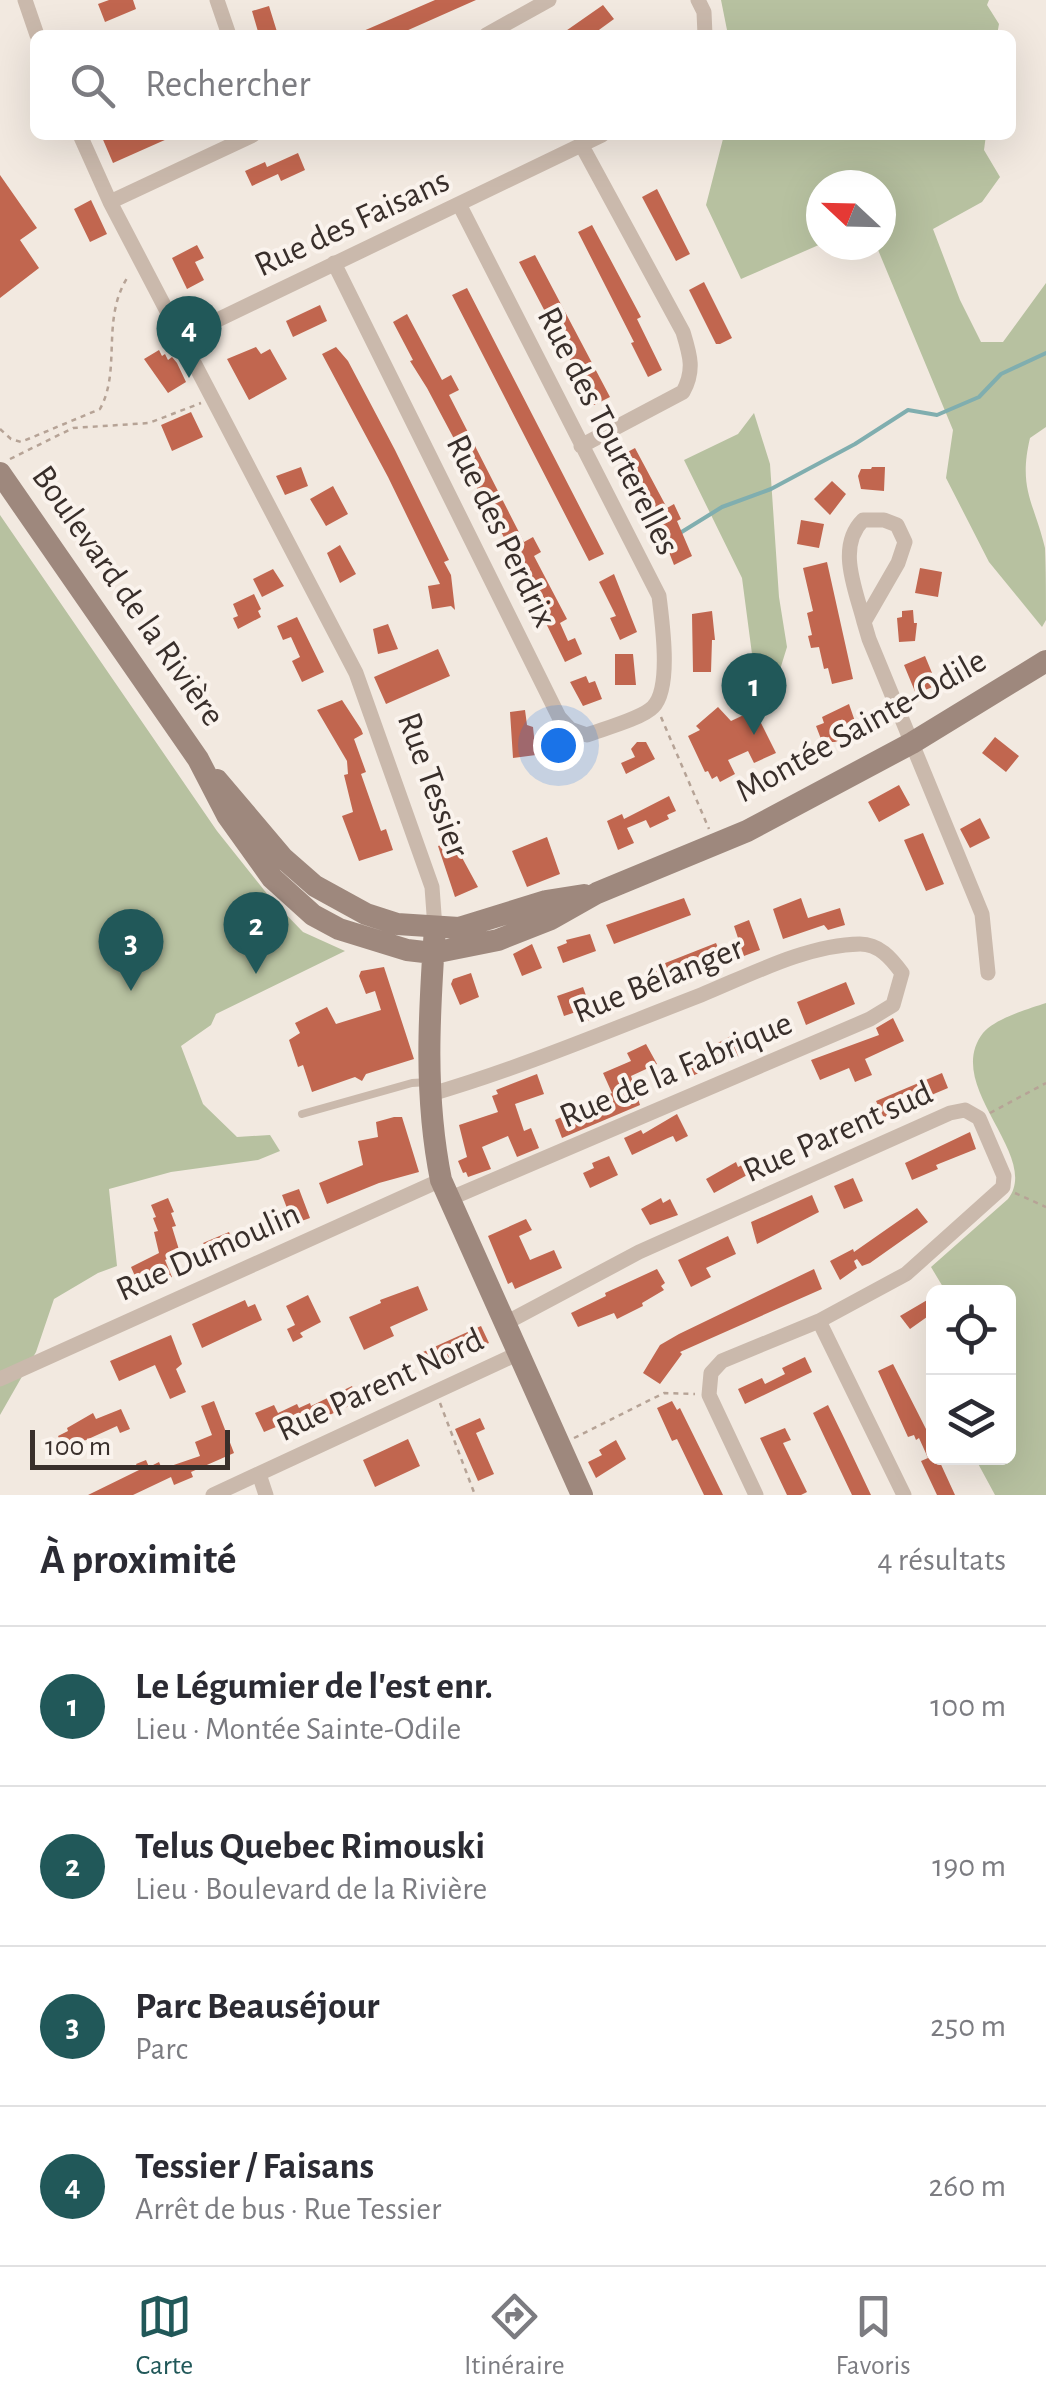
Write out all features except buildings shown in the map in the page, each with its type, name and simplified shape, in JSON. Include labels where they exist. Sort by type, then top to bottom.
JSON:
[{"type":"main road","name":"Boulevard de la Rivière","points":[[0,473],[198,760],[227,815],[272,878],[313,915],[339,929],[407,950],[433,953]]},
{"type":"main road","name":"Montée Sainte-Odile","points":[[433,953],[498,940],[715,844],[828,790],[1046,662]]},
{"type":"main road","name":"Boulevard de la Rivière","points":[[198,760],[283,858],[315,886],[366,914],[397,924],[434,928]]},
{"type":"main road","name":"Montée Sainte-Odile","points":[[434,928],[459,928],[546,901],[597,893]]},
{"type":"main road","name":"Rue Tessier","points":[[434,928],[428,1088],[445,1190],[582,1495]]},
{"type":"street","points":[[25,0],[36,30]]},
{"type":"street","points":[[217,0],[227,30]]},
{"type":"street","points":[[495,30],[549,0]]},
{"type":"street","points":[[698,0],[704,12],[705,30]]},
{"type":"street","name":"Rue Tessier","points":[[82,140],[110,202],[356,674],[432,887],[434,928]]},
{"type":"street","points":[[110,202],[242,140]]},
{"type":"street","name":"Rue des Faisans","points":[[180,338],[593,140]]},
{"type":"street","points":[[581,446],[683,392],[692,363],[683,332],[582,146]]},
{"type":"street","name":"Rue des Tourterelles","points":[[460,206],[659,596],[664,633],[659,698]]},
{"type":"street","name":"Rue des Perdrix","points":[[334,263],[559,716],[570,728],[586,735],[652,710],[659,698]]},
{"type":"street","points":[[864,622],[905,542],[897,525],[884,520],[863,520],[854,529],[848,548],[854,585],[868,639],[982,914],[988,973]]},
{"type":"street","name":"Rue Bélanger","points":[[428,1088],[500,1074],[827,948],[864,944],[878,948],[902,973]]},
{"type":"street","name":"Rue de la Fabrique","points":[[445,1190],[870,1019],[893,1005],[902,973]]},
{"type":"street","name":"Rue Parent sud","points":[[504,1324],[639,1252],[950,1113],[965,1110],[979,1118],[1004,1176],[1003,1187],[906,1274],[819,1322]]},
{"type":"street","name":"Rue Dumoulin","points":[[0,1379],[445,1190]]},
{"type":"street","points":[[756,1495],[709,1395],[711,1373],[722,1362],[819,1322],[904,1495]]},
{"type":"street","name":"Rue Parent Nord","points":[[213,1495],[517,1354]]},
{"type":"street","points":[[259,1474],[266,1495]]},
{"type":"lane","points":[[302,1114],[412,1083],[428,1088]]},
{"type":"path","points":[[0,429],[21,442],[100,408],[107,386],[110,327],[117,299],[128,276],[143,266]]},
{"type":"path","points":[[0,464],[73,428],[150,423],[212,398]]},
{"type":"path","points":[[659,698],[715,844]]},
{"type":"path","points":[[979,1118],[1046,1083]]},
{"type":"path","points":[[1023,1196],[1046,1206]]},
{"type":"path","points":[[436,1392],[475,1495]]},
{"type":"path","points":[[559,1446],[664,1393],[709,1395]]},
{"type":"green space","points":[[721,0],[989,0],[987,5],[999,24],[998,30],[727,30]]},
{"type":"green space","points":[[723,140],[985,140],[984,150],[1000,177],[982,202],[933,229],[981,342],[1003,342],[1046,283],[1046,427],[1030,438],[1026,470],[1029,495],[1045,548],[1046,620],[1042,627],[989,562],[946,478],[953,430],[882,260],[896,260],[896,170],[806,170],[806,251],[741,279],[706,205]]},
{"type":"green space","points":[[754,413],[770,464],[779,597],[787,647],[778,676],[760,679],[752,654],[742,578],[684,460],[738,434]]},
{"type":"green space","points":[[0,515],[217,831],[303,932],[345,951],[216,1014],[211,1025],[181,1046],[203,1104],[237,1137],[270,1135],[280,1151],[258,1160],[171,1172],[109,1189],[117,1266],[54,1299],[36,1352],[0,1415]]},
{"type":"green space","points":[[1046,1003],[1046,1495],[995,1495],[979,1465],[1016,1465],[1016,1285],[942,1285],[931,1267],[1008,1199],[1015,1181],[1013,1162],[974,1075],[974,1054],[983,1033],[1013,1015]]},
{"type":"waterway","points":[[680,533],[722,507],[771,489],[855,444],[908,410],[937,415],[979,397],[1001,374],[1046,353]]},
{"type":"place","name":"Tessier / Faisans","points":[[189,378]]},
{"type":"place","name":"Le Légumier de l'est enr.","points":[[754,735]]},
{"type":"place","name":"Telus Quebec Rimouski","points":[[256,974]]},
{"type":"place","name":"Parc Beauséjour","points":[[131,991]]}]
